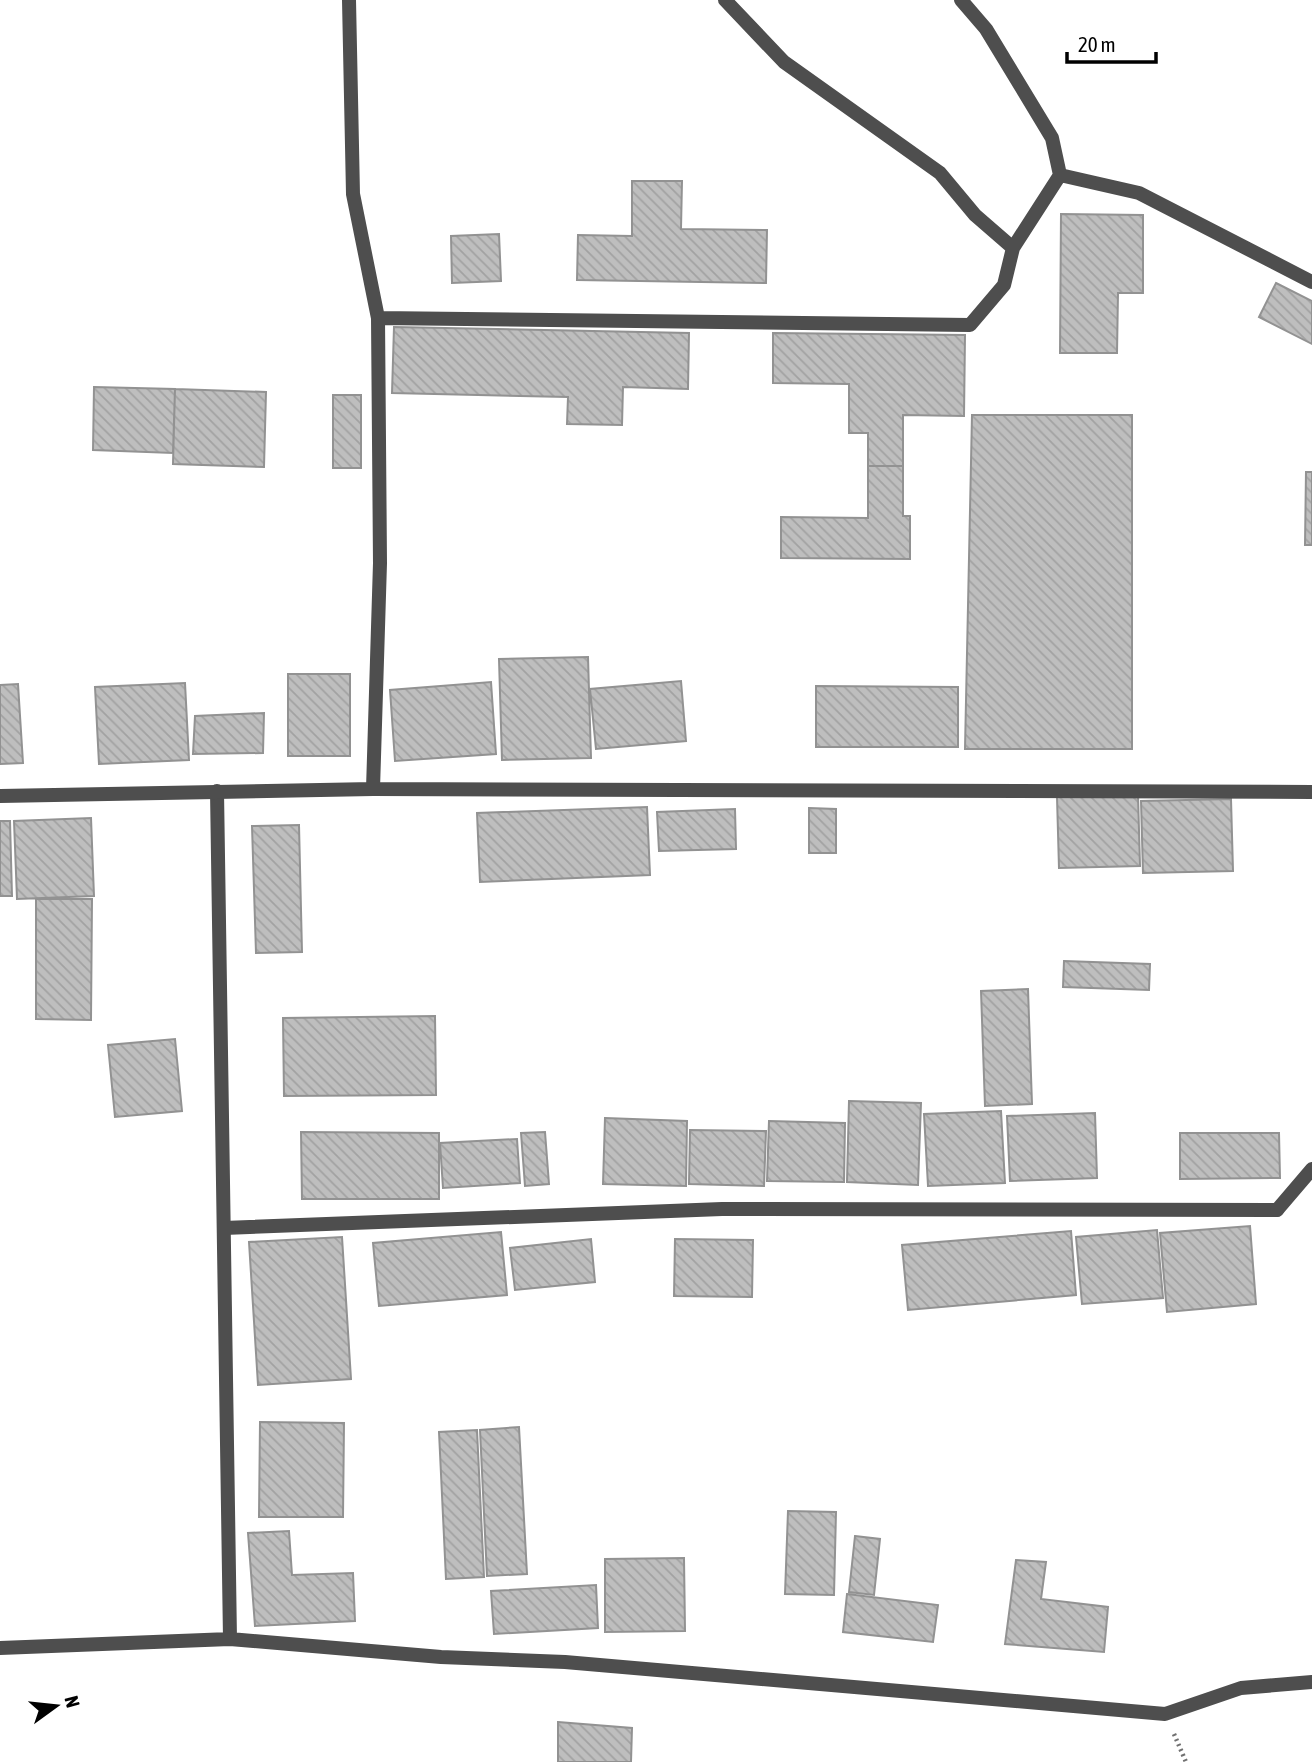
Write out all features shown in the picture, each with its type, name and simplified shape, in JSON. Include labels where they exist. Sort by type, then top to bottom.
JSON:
[{"type":"street","points":[[349,0],[353,194],[377,318],[380,563],[373,789]]},
{"type":"street","points":[[725,0],[784,62],[940,173],[975,215],[1013,248]]},
{"type":"street","points":[[377,318],[970,325],[1004,285],[1013,248],[1060,175],[1052,138],[986,29],[961,0]]},
{"type":"street","points":[[1060,175],[1139,193],[1312,282]]},
{"type":"street","points":[[0,796],[373,789],[1312,792]]},
{"type":"street","points":[[217,791],[230,1639]]},
{"type":"street","points":[[224,1228],[722,1209],[1277,1210],[1312,1169]]},
{"type":"street","points":[[0,1648],[230,1639],[441,1657],[565,1662],[1164,1714],[1241,1688],[1312,1682]]},
{"type":"path","points":[[1164,1714],[1186,1762]]},
{"type":"building","points":[[632,181],[682,181],[681,229],[767,230],[766,283],[577,280],[578,235],[632,236]]},
{"type":"building","points":[[1061,214],[1143,215],[1143,293],[1118,293],[1117,353],[1060,353]]},
{"type":"building","points":[[499,234],[501,281],[452,283],[451,236]]},
{"type":"building","points":[[1276,283],[1312,301],[1312,344],[1259,317]]},
{"type":"building","points":[[394,327],[689,333],[688,389],[623,387],[622,425],[567,424],[568,397],[392,393]]},
{"type":"building","points":[[773,333],[965,335],[964,416],[903,415],[903,466],[868,466],[868,433],[849,433],[849,384],[773,383]]},
{"type":"building","points":[[94,387],[175,389],[173,453],[93,450]]},
{"type":"building","points":[[175,389],[266,392],[264,467],[173,464]]},
{"type":"building","points":[[333,395],[361,395],[361,468],[333,468]]},
{"type":"building","points":[[972,415],[1132,415],[1132,749],[965,749]]},
{"type":"building","points":[[868,466],[903,466],[903,516],[910,516],[910,559],[781,558],[781,517],[868,518]]},
{"type":"building","points":[[1306,472],[1312,472],[1312,545],[1305,545]]},
{"type":"building","points":[[588,657],[591,758],[502,760],[499,659]]},
{"type":"building","points":[[288,674],[350,674],[350,756],[288,756]]},
{"type":"building","points":[[681,681],[686,741],[596,749],[590,689]]},
{"type":"building","points":[[491,682],[496,754],[395,761],[390,690]]},
{"type":"building","points":[[185,683],[189,760],[99,764],[95,687]]},
{"type":"building","points":[[18,684],[23,763],[0,764],[0,685]]},
{"type":"building","points":[[816,686],[958,687],[958,747],[816,747]]},
{"type":"building","points":[[264,713],[263,753],[193,754],[195,716]]},
{"type":"building","points":[[1138,795],[1140,866],[1059,868],[1057,797]]},
{"type":"building","points":[[1231,799],[1233,871],[1143,873],[1141,801]]},
{"type":"building","points":[[647,807],[650,875],[480,882],[477,813]]},
{"type":"building","points":[[809,808],[836,809],[836,853],[809,853]]},
{"type":"building","points":[[735,809],[736,849],[659,851],[657,812]]},
{"type":"building","points":[[91,818],[94,896],[17,899],[14,821]]},
{"type":"building","points":[[0,821],[10,821],[12,896],[0,896]]},
{"type":"building","points":[[299,825],[302,952],[256,953],[252,826]]},
{"type":"building","points":[[36,899],[92,899],[91,1020],[36,1019]]},
{"type":"building","points":[[1064,961],[1150,964],[1149,990],[1063,987]]},
{"type":"building","points":[[1028,989],[1032,1104],[985,1106],[981,991]]},
{"type":"building","points":[[435,1016],[436,1095],[284,1096],[283,1018]]},
{"type":"building","points":[[175,1039],[182,1111],[115,1117],[108,1045]]},
{"type":"building","points":[[849,1101],[921,1103],[918,1185],[847,1182]]},
{"type":"building","points":[[1001,1111],[1005,1183],[928,1186],[924,1114]]},
{"type":"building","points":[[1095,1113],[1097,1178],[1010,1181],[1007,1116]]},
{"type":"building","points":[[605,1118],[687,1121],[686,1186],[603,1184]]},
{"type":"building","points":[[769,1121],[845,1123],[844,1182],[767,1181]]},
{"type":"building","points":[[690,1130],[766,1131],[764,1186],[689,1184]]},
{"type":"building","points":[[301,1132],[439,1133],[439,1199],[302,1199]]},
{"type":"building","points":[[545,1132],[549,1184],[525,1186],[521,1133]]},
{"type":"building","points":[[1180,1133],[1279,1133],[1280,1178],[1180,1179]]},
{"type":"building","points":[[517,1139],[520,1183],[443,1188],[440,1143]]},
{"type":"building","points":[[1250,1226],[1256,1304],[1167,1312],[1160,1233]]},
{"type":"building","points":[[1157,1230],[1163,1298],[1082,1304],[1076,1237]]},
{"type":"building","points":[[1071,1231],[1076,1295],[908,1310],[902,1245]]},
{"type":"building","points":[[501,1232],[507,1295],[379,1306],[373,1243]]},
{"type":"building","points":[[342,1237],[351,1379],[258,1385],[249,1242]]},
{"type":"building","points":[[591,1239],[595,1282],[515,1290],[510,1248]]},
{"type":"building","points":[[675,1239],[753,1240],[752,1297],[674,1296]]},
{"type":"building","points":[[260,1422],[344,1423],[343,1517],[259,1517]]},
{"type":"building","points":[[519,1427],[527,1574],[487,1576],[480,1430]]},
{"type":"building","points":[[477,1430],[484,1577],[446,1579],[439,1432]]},
{"type":"building","points":[[788,1511],[836,1512],[834,1595],[785,1594]]},
{"type":"building","points":[[289,1531],[292,1575],[353,1573],[355,1621],[255,1626],[248,1533]]},
{"type":"building","points":[[855,1536],[880,1539],[874,1595],[849,1592]]},
{"type":"building","points":[[684,1558],[685,1631],[605,1632],[605,1559]]},
{"type":"building","points":[[1016,1560],[1046,1562],[1041,1599],[1108,1607],[1104,1652],[1005,1644]]},
{"type":"building","points":[[596,1585],[598,1628],[494,1634],[491,1591]]},
{"type":"building","points":[[847,1594],[938,1605],[933,1642],[843,1632]]},
{"type":"building","points":[[558,1722],[632,1728],[631,1762],[558,1762]]}]
